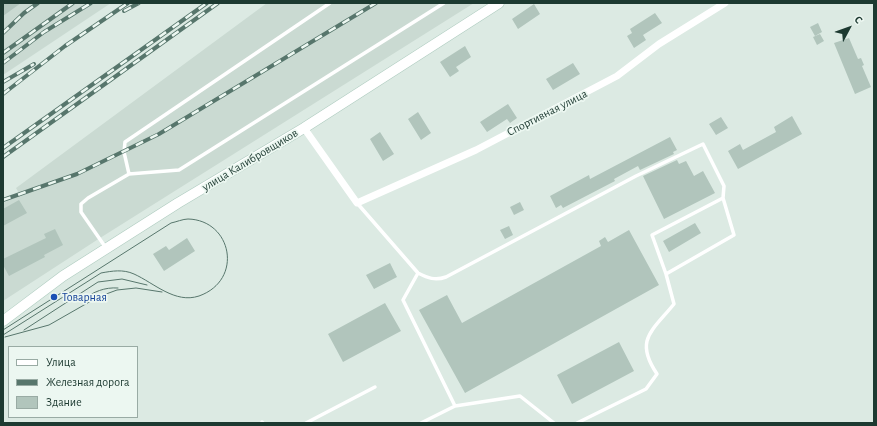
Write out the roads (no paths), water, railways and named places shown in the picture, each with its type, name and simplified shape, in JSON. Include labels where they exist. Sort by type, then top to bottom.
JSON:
[{"type":"street","name":"улица Калибровщиков","points":[[3,321],[63,276],[178,203],[304,128],[499,3]]},
{"type":"street","name":"Спортивная улица","points":[[357,203],[476,150],[618,76],[659,44],[725,3]]},
{"type":"street","points":[[304,128],[357,203]]},
{"type":"lane","points":[[128,174],[124,152],[125,142],[330,3]]},
{"type":"lane","points":[[107,249],[81,212],[81,204],[88,198],[128,174],[179,170],[444,3]]},
{"type":"lane","points":[[357,203],[418,273],[437,280],[446,277],[636,176],[702,144],[724,186],[723,198],[734,235],[666,274]]},
{"type":"lane","points":[[577,423],[646,389],[657,374],[650,364],[645,350],[648,336],[674,304],[666,274],[652,235],[723,198]]},
{"type":"lane","points":[[418,273],[403,300],[455,406]]},
{"type":"lane","points":[[306,423],[375,387]]},
{"type":"lane","points":[[421,423],[455,406],[520,396],[554,423]]},
{"type":"tram line","points":[[3,330],[171,223],[184,219],[203,222],[215,229],[223,240],[227,252],[227,265],[222,277],[213,288],[199,296],[190,298],[173,295],[126,271],[101,273],[3,335]]},
{"type":"tram line","points":[[24,330],[98,282],[122,279],[147,285]]},
{"type":"tram line","points":[[83,299],[99,290],[118,288]]},
{"type":"tram line","points":[[5,337],[49,325],[98,297],[117,290],[136,288],[162,292]]},
{"type":"railway","points":[[3,33],[24,13],[38,3]]},
{"type":"railway","points":[[3,53],[73,3]]},
{"type":"railway","points":[[3,63],[44,32],[91,3]]},
{"type":"railway","points":[[3,94],[65,46],[128,3]]},
{"type":"railway","points":[[124,11],[139,3]]},
{"type":"railway","points":[[3,148],[207,3]]},
{"type":"railway","points":[[3,157],[218,3]]},
{"type":"railway","points":[[3,200],[77,174],[159,134],[376,3]]},
{"type":"railway","points":[[3,82],[34,64]]},
{"type":"place","name":"Товарная","points":[[54,297]]}]
